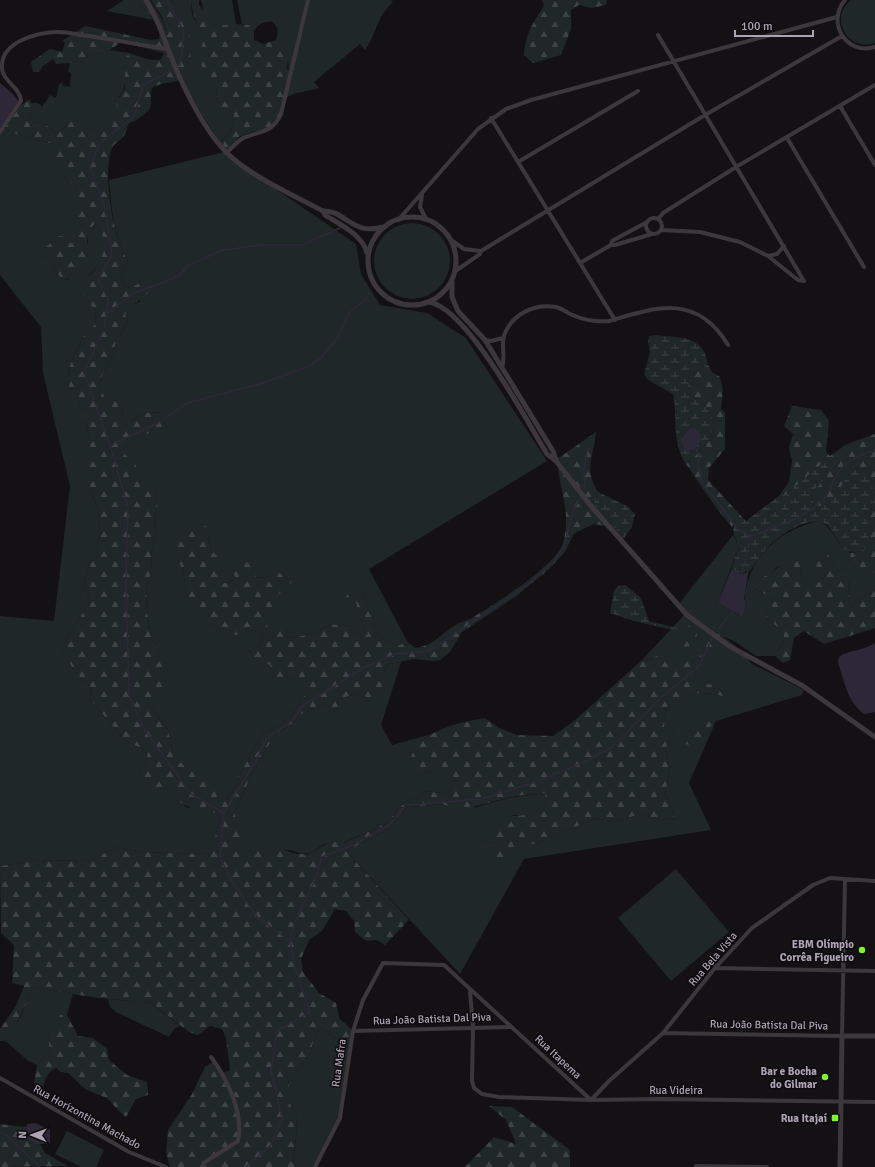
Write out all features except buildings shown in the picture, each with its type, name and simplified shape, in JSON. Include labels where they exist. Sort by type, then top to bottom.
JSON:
[{"type":"street","points":[[146,0],[164,34],[168,49],[180,79],[209,130],[226,152],[267,181],[323,210],[330,210],[353,225],[362,229],[375,230],[400,218],[419,196],[422,195],[478,128],[506,109],[530,100],[837,17]]},
{"type":"street","points":[[226,152],[243,139],[262,132],[277,123],[281,114],[308,0]]},
{"type":"street","points":[[845,0],[840,7],[837,17],[838,27],[842,36],[853,46],[874,48]]},
{"type":"street","points":[[0,132],[21,101],[19,94],[5,77],[2,64],[10,48],[22,40],[57,32],[168,49]]},
{"type":"street","points":[[580,263],[611,245],[658,233],[661,230],[694,231],[720,236],[750,246],[768,256],[798,280],[804,281],[658,35]]},
{"type":"street","points":[[454,272],[480,254],[480,251],[705,115],[842,36]]},
{"type":"street","points":[[658,219],[663,214],[736,167],[787,138],[875,84]]},
{"type":"street","points":[[518,162],[638,91]]},
{"type":"street","points":[[840,106],[875,165]]},
{"type":"street","points":[[491,118],[615,320]]},
{"type":"street","points":[[787,138],[864,267]]},
{"type":"street","points":[[422,195],[421,209],[426,219]]},
{"type":"street","points":[[323,210],[325,215],[356,236],[366,249],[368,256]]},
{"type":"street","points":[[400,218],[414,217],[426,219],[443,230],[451,240],[464,249],[480,251]]},
{"type":"street","points":[[611,245],[612,241],[647,222],[651,218],[658,219],[662,222],[661,230]]},
{"type":"street","points":[[647,222],[647,229],[653,234]]},
{"type":"street","points":[[383,227],[371,243],[368,256],[368,269],[373,281],[385,296],[397,303],[410,305],[429,302],[436,303],[448,310],[481,347],[547,454],[556,461],[591,506],[687,615],[729,646],[803,686],[875,737]]},
{"type":"street","points":[[451,240],[455,253],[452,292],[456,306],[485,340],[553,451],[556,461]]},
{"type":"street","points":[[768,256],[777,254],[784,246]]},
{"type":"street","points":[[429,302],[440,294],[452,279]]},
{"type":"street","points":[[502,367],[503,338],[508,328],[515,318],[524,312],[540,307],[556,308],[589,320],[602,322],[615,320],[653,308],[667,307],[682,309],[696,314],[709,322],[720,332],[728,345]]},
{"type":"street","points":[[485,340],[491,341],[503,338]]},
{"type":"street","name":"Rua Bela Vista","points":[[591,1100],[609,1081],[662,1033],[715,968],[752,928],[813,885],[830,878],[875,881]]},
{"type":"street","points":[[840,1167],[845,879]]},
{"type":"street","name":"Rua Mafra","points":[[315,1167],[340,1118],[353,1031],[363,1000],[383,963],[444,965]]},
{"type":"street","name":"Rua Itapema","points":[[444,965],[470,991],[591,1100]]},
{"type":"street","points":[[715,968],[875,971]]},
{"type":"street","points":[[470,991],[473,1027]]},
{"type":"street","name":"Rua Videira","points":[[473,1027],[472,1081],[474,1088],[478,1092],[499,1097],[591,1100],[660,1099],[875,1102]]},
{"type":"street","name":"Rua João Batista Dal Piva","points":[[353,1031],[511,1027]]},
{"type":"street","name":"Rua João Batista Dal Piva","points":[[662,1033],[875,1036]]},
{"type":"street","points":[[202,1167],[205,1162],[238,1140],[240,1130],[232,1090],[223,1073],[211,1056]]},
{"type":"street","name":"Rua Horizontina Machado","points":[[0,1078],[129,1152],[166,1167]]},
{"type":"street","points":[[696,1166],[767,1167]]},
{"type":"green space","points":[[124,0],[136,0],[154,20],[107,11]]},
{"type":"green space","points":[[136,0],[150,0],[160,16],[168,35],[161,15],[151,0],[172,0],[190,37],[191,53],[183,78],[152,88],[151,104],[148,110],[139,118],[129,123],[124,136],[112,148],[109,159],[108,173],[111,205],[118,237],[128,261],[121,277],[125,287],[134,286],[142,282],[148,284],[148,293],[127,311],[125,315],[128,319],[121,335],[116,338],[114,353],[103,373],[99,385],[105,398],[116,400],[122,409],[123,421],[131,421],[145,413],[165,412],[169,421],[158,429],[129,442],[124,454],[133,462],[144,479],[153,486],[158,501],[154,523],[156,534],[151,552],[152,572],[146,586],[147,612],[151,637],[160,652],[165,684],[164,698],[150,706],[168,730],[174,757],[226,799],[233,791],[238,777],[263,733],[282,724],[295,712],[290,710],[307,693],[307,682],[297,678],[286,682],[274,680],[270,665],[249,658],[249,652],[260,645],[263,636],[259,632],[250,630],[236,635],[208,624],[195,614],[187,597],[183,570],[177,559],[176,541],[183,533],[206,526],[211,550],[217,556],[224,583],[230,583],[235,577],[232,570],[240,568],[246,562],[254,566],[256,578],[266,578],[278,572],[286,578],[295,579],[277,596],[280,604],[272,615],[264,620],[270,632],[279,623],[285,628],[291,638],[315,633],[332,624],[340,626],[350,625],[354,632],[362,637],[368,634],[357,611],[357,604],[348,603],[342,611],[340,604],[356,587],[363,593],[366,605],[374,608],[375,628],[380,637],[398,646],[407,641],[415,648],[422,647],[433,642],[450,628],[470,619],[493,605],[536,574],[558,552],[563,543],[566,511],[557,459],[596,432],[590,469],[591,476],[598,492],[594,503],[624,538],[618,539],[605,526],[594,524],[577,532],[573,535],[565,552],[548,570],[515,597],[462,632],[450,652],[440,660],[433,661],[415,659],[388,664],[383,676],[383,691],[376,698],[367,698],[356,694],[339,699],[337,708],[330,711],[327,703],[300,714],[295,721],[273,737],[249,780],[235,812],[235,822],[231,825],[241,834],[240,846],[235,852],[260,849],[279,849],[300,854],[309,853],[331,842],[344,843],[385,824],[406,801],[421,796],[425,791],[448,794],[456,780],[447,771],[431,771],[418,776],[409,766],[413,752],[419,744],[435,732],[455,724],[485,718],[499,728],[517,735],[553,736],[574,721],[641,661],[653,659],[661,651],[669,653],[677,662],[687,653],[693,657],[694,666],[713,630],[720,635],[707,661],[699,669],[694,671],[695,682],[719,686],[729,692],[722,696],[706,693],[693,694],[666,707],[664,728],[675,728],[665,749],[670,770],[665,794],[670,802],[674,818],[660,820],[640,814],[615,822],[596,818],[535,844],[519,844],[502,860],[495,859],[498,844],[484,840],[494,826],[509,817],[533,815],[546,801],[545,793],[512,797],[466,808],[450,807],[443,804],[407,807],[391,828],[346,851],[409,920],[385,945],[377,940],[366,941],[355,932],[354,921],[346,911],[335,909],[322,931],[309,940],[301,959],[303,972],[319,993],[336,1003],[339,1018],[353,1031],[351,1047],[320,1028],[313,1042],[310,1055],[295,1073],[285,1094],[296,1116],[297,1130],[293,1163],[297,1167],[170,1167],[166,1153],[168,1130],[192,1094],[205,1067],[215,1061],[223,1073],[230,1070],[226,1038],[222,1029],[210,1026],[198,1035],[189,1032],[151,1003],[99,998],[32,988],[13,1029],[4,1041],[0,1041],[0,1029],[16,1006],[24,986],[12,983],[14,945],[1,933],[0,866],[40,860],[88,861],[118,847],[142,852],[206,854],[212,849],[220,818],[216,813],[207,812],[201,816],[192,808],[183,804],[176,798],[171,785],[146,789],[138,778],[146,762],[148,751],[125,741],[91,700],[90,686],[75,672],[61,649],[90,601],[84,585],[89,565],[100,540],[98,510],[90,487],[90,441],[84,414],[77,398],[69,386],[70,365],[82,338],[95,324],[96,311],[87,300],[78,283],[91,273],[101,260],[104,241],[99,228],[95,223],[88,234],[86,256],[82,269],[78,274],[63,280],[55,271],[53,264],[41,255],[47,246],[59,236],[67,237],[71,244],[74,240],[76,233],[74,200],[76,186],[62,175],[52,149],[52,144],[10,132],[6,126],[21,105],[30,99],[32,106],[29,114],[33,123],[46,125],[56,134],[74,120],[79,125],[92,129],[119,111],[116,103],[125,88],[125,59],[129,53],[150,60],[160,60],[164,53],[121,42],[110,50],[70,63],[56,64],[53,59],[43,66],[39,72],[33,72],[31,62],[50,49],[62,52],[65,42],[62,41],[85,26],[151,40],[159,39],[160,33],[156,23],[149,13]]},
{"type":"green space","points":[[172,0],[191,0],[192,14],[204,36],[216,86],[216,98],[234,116],[231,133],[226,136],[221,143],[199,110],[184,82],[184,70],[189,60],[190,52],[189,36],[180,14]]},
{"type":"green space","points":[[191,0],[199,0],[199,5],[205,13],[206,28],[232,24],[251,25],[254,31],[254,40],[263,44],[276,40],[283,43],[289,50],[287,69],[292,74],[282,114],[271,127],[240,136],[228,151],[221,143],[226,136],[231,133],[234,116],[229,112],[217,111],[216,86],[204,78],[200,54],[204,36],[195,19]]},
{"type":"green space","points":[[201,0],[232,0],[237,28],[207,34]]},
{"type":"green space","points":[[237,0],[391,0],[393,2],[383,14],[365,50],[360,44],[314,82],[319,88],[298,93],[286,98],[288,58],[282,45],[276,40],[278,30],[276,26],[273,22],[267,22],[258,26],[254,31],[251,25],[242,24]]},
{"type":"green space","points":[[542,0],[607,0],[606,5],[591,8],[579,5],[571,10],[571,29],[561,55],[533,63],[524,55],[526,41],[530,29],[544,6]]},
{"type":"green space","points":[[851,0],[875,0],[875,43],[857,43],[849,38],[844,32],[841,24],[841,16],[844,7]]},
{"type":"green space","points":[[110,50],[129,53],[125,64],[125,85],[119,97],[120,111],[92,129],[68,124],[56,134],[46,125],[33,123],[29,114],[31,103],[38,103],[42,107],[50,95],[56,98],[59,84],[63,82],[62,85],[70,87],[71,73],[68,72],[70,63]]},
{"type":"green space","points":[[6,126],[10,132],[52,144],[62,175],[76,186],[74,214],[77,228],[75,239],[71,244],[41,255],[53,264],[55,271],[63,280],[69,279],[88,242],[88,232],[95,223],[103,236],[104,244],[104,252],[98,266],[86,277],[87,300],[96,311],[95,324],[82,338],[70,365],[69,385],[84,414],[90,441],[90,487],[98,510],[100,541],[89,565],[84,585],[90,601],[61,649],[75,672],[90,686],[91,700],[125,741],[148,751],[146,762],[138,778],[171,785],[185,807],[216,813],[220,818],[212,850],[206,854],[142,852],[118,847],[88,861],[40,860],[0,866],[0,616],[54,621],[70,486],[43,373],[41,327],[0,275],[0,134]]},
{"type":"green space","points":[[228,151],[226,155],[356,244],[361,274],[380,305],[427,313],[466,338],[547,461],[369,569],[407,641],[398,646],[380,637],[377,633],[374,623],[374,609],[366,605],[363,593],[348,603],[357,604],[357,611],[368,634],[362,637],[354,632],[350,625],[340,626],[332,624],[315,633],[291,638],[285,628],[270,632],[263,620],[277,596],[294,579],[286,578],[278,573],[266,578],[235,577],[230,583],[223,584],[211,550],[208,535],[177,559],[183,570],[187,597],[208,624],[236,634],[250,630],[259,632],[263,636],[260,645],[249,652],[262,662],[270,665],[286,682],[297,678],[307,682],[307,693],[291,710],[295,712],[282,724],[263,733],[238,777],[233,791],[225,800],[174,757],[168,730],[150,706],[160,652],[151,637],[147,612],[146,586],[152,572],[151,552],[156,534],[154,523],[158,501],[153,486],[144,479],[133,462],[123,454],[129,442],[140,436],[165,412],[145,413],[131,421],[123,421],[122,409],[105,398],[99,385],[103,373],[114,353],[116,338],[121,335],[128,319],[125,315],[130,306],[140,302],[142,282],[134,286],[125,287],[121,277],[128,261],[116,232],[109,180]]},
{"type":"green space","points":[[412,223],[426,226],[439,234],[447,247],[450,261],[447,275],[439,288],[426,296],[412,299],[398,296],[385,288],[377,275],[374,261],[377,247],[385,234],[398,226]]},
{"type":"green space","points":[[657,335],[683,338],[696,343],[705,355],[708,365],[689,375],[688,383],[690,395],[702,403],[710,412],[713,420],[713,429],[704,447],[686,464],[678,447],[673,394],[648,380],[644,374],[650,352],[648,342],[649,336]]},
{"type":"green space","points":[[708,365],[712,372],[720,377],[723,389],[721,409],[725,413],[725,449],[709,468],[708,480],[744,519],[736,519],[732,527],[717,509],[686,464],[704,447],[713,429],[713,420],[710,412],[702,403],[690,395],[688,383],[689,375]]},
{"type":"green space","points":[[792,406],[821,410],[829,421],[826,452],[830,456],[847,444],[875,434],[875,495],[867,469],[856,468],[831,501],[825,505],[814,507],[813,492],[824,478],[828,466],[824,462],[783,497],[779,496],[789,482],[792,460],[789,448],[793,434],[784,426]]},
{"type":"green space","points":[[824,462],[828,466],[824,478],[813,492],[814,507],[825,505],[831,500],[844,481],[854,470],[860,468],[868,469],[875,495],[875,507],[865,529],[871,538],[864,551],[851,552],[844,549],[826,524],[820,522],[806,523],[791,530],[773,542],[750,571],[749,570],[742,574],[731,570],[739,546],[733,530],[736,519],[744,519],[746,521],[779,496],[783,497]]},
{"type":"green space","points":[[598,492],[627,506],[635,514],[632,527],[624,538],[594,503]]},
{"type":"green space","points":[[875,495],[875,572],[865,577],[849,562],[851,553],[864,551],[865,529]]},
{"type":"green space","points":[[819,521],[829,529],[842,547],[851,553],[849,562],[865,576],[875,572],[875,588],[850,608],[849,573],[843,568],[833,565],[825,548],[824,582],[806,582],[801,578],[802,566],[778,566],[771,573],[757,580],[755,589],[774,599],[767,609],[766,618],[784,632],[784,641],[775,653],[775,656],[756,656],[734,641],[722,636],[732,643],[752,664],[804,690],[802,695],[716,721],[689,783],[711,830],[524,859],[460,974],[346,851],[391,828],[407,807],[443,804],[477,807],[508,798],[545,793],[546,801],[533,815],[513,815],[484,840],[498,844],[502,859],[519,844],[535,844],[596,818],[615,822],[640,814],[660,820],[674,818],[670,802],[665,794],[670,770],[665,749],[675,728],[664,728],[666,707],[692,694],[706,693],[722,696],[695,682],[693,657],[677,662],[653,659],[641,661],[687,612],[679,604],[733,535],[739,546],[718,603],[743,617],[746,603],[745,592],[751,572],[757,561],[774,542],[784,535],[807,524]]},
{"type":"green space","points":[[825,548],[833,565],[843,568],[849,573],[850,608],[875,588],[875,628],[824,644],[804,631],[794,638],[790,660],[783,663],[775,656],[775,653],[784,641],[784,632],[766,618],[767,609],[774,599],[755,589],[757,580],[771,573],[793,555],[800,557],[802,566],[801,578],[806,582],[824,582],[815,563],[816,555]]},
{"type":"green space","points":[[625,585],[641,598],[649,621],[677,628],[681,632],[634,621],[610,613],[614,591],[618,586]]},
{"type":"green space","points":[[691,625],[695,627],[697,631],[696,643],[691,646],[681,647],[681,632]]},
{"type":"green space","points":[[401,662],[381,725],[392,745],[432,734],[424,739],[418,776],[431,771],[447,771],[456,780],[448,794],[425,791],[421,796],[406,801],[385,824],[343,843],[324,844],[313,852],[302,854],[290,850],[235,852],[231,825],[235,822],[235,812],[249,780],[273,737],[295,721],[300,714],[319,705],[327,703],[330,710],[337,708],[339,699],[356,694],[367,698],[383,691],[383,676],[388,664]]},
{"type":"green space","points":[[707,714],[717,714],[706,736],[698,743],[692,745],[685,744],[680,736],[684,730],[696,726]]},
{"type":"green space","points":[[676,869],[729,932],[671,981],[618,918]]},
{"type":"green space","points":[[32,988],[73,994],[67,1015],[60,1016],[48,1037],[50,1051],[37,1065],[32,1063],[4,1041],[21,1016]]},
{"type":"green space","points":[[108,999],[151,1003],[180,1026],[174,1029],[169,1037],[116,1012],[110,1007]]},
{"type":"green space","points":[[60,1015],[67,1015],[78,1036],[93,1038],[107,1049],[109,1060],[127,1075],[147,1082],[148,1095],[136,1099],[126,1117],[107,1098],[85,1089],[68,1073],[61,1072],[56,1068],[47,1075],[44,1086],[34,1083],[37,1065],[50,1051],[48,1037]]},
{"type":"green space","points":[[320,1028],[351,1047],[340,1118],[315,1167],[297,1167],[293,1164],[297,1130],[296,1116],[284,1094],[295,1073],[310,1055],[313,1042]]},
{"type":"green space","points":[[489,1106],[512,1107],[570,1150],[570,1167],[465,1167],[494,1137],[516,1144],[506,1120]]},
{"type":"green space","points":[[0,1124],[26,1127],[25,1134],[34,1144],[40,1144],[45,1153],[68,1166],[0,1167]]},
{"type":"green space","points":[[67,1131],[104,1150],[96,1167],[81,1167],[55,1154]]},
{"type":"shaded area","points":[[0,83],[13,94],[20,103],[0,130]]},
{"type":"shaded area","points":[[693,427],[699,432],[701,440],[696,448],[686,452],[681,443],[688,430]]},
{"type":"shaded area","points":[[749,569],[744,598],[746,603],[743,617],[718,603],[731,570],[742,574],[746,573]]},
{"type":"shaded area","points":[[875,643],[875,712],[864,714],[858,709],[850,697],[838,663],[839,657],[842,655],[866,648]]},
{"type":"shaded area","points":[[35,1123],[50,1130],[50,1144],[34,1144],[25,1134],[28,1124]]},
{"type":"waterway","points":[[167,0],[184,32],[180,65]]},
{"type":"waterway","points":[[171,71],[143,85],[134,116],[100,143],[90,167],[104,206],[112,254],[98,279],[108,299],[104,329],[84,372],[110,445],[128,508],[126,579],[129,695],[144,729],[191,794],[224,813],[220,858],[233,883],[258,918],[290,941],[294,964],[310,1012],[277,1031],[271,1071],[282,1118],[271,1145],[246,1167]]},
{"type":"waterway","points":[[106,314],[134,293],[180,275],[187,266],[223,250],[261,245],[302,245],[342,227]]},
{"type":"waterway","points":[[111,445],[158,423],[187,403],[260,384],[307,367],[321,358],[339,336],[348,314],[367,298]]},
{"type":"waterway","points":[[695,446],[699,455],[698,465],[702,482],[738,529],[750,536]]},
{"type":"waterway","points":[[585,488],[584,471],[588,447]]},
{"type":"waterway","points":[[741,576],[751,536],[769,530],[805,514],[820,503],[826,496],[837,474],[845,465],[859,456],[875,450]]},
{"type":"waterway","points":[[224,813],[257,759],[266,739],[293,720],[301,707],[363,668],[396,654],[423,652],[434,648],[526,586],[554,561],[564,547],[573,510],[582,496]]},
{"type":"waterway","points":[[719,628],[732,612]]},
{"type":"waterway","points":[[290,941],[295,921],[313,884],[322,857],[355,844],[389,825],[406,805],[482,799],[530,784],[582,763],[612,747],[663,696],[698,667],[713,637]]},
{"type":"waterway","points":[[0,1132],[6,1135],[40,1167]]},
{"type":"place","name":"EBM Olímpio Corrêa Figueiro","points":[[862,950]]},
{"type":"place","name":"Bar e Bocha do Gilmar","points":[[825,1077]]},
{"type":"place","name":"Rua Itajaí","points":[[835,1118]]}]
